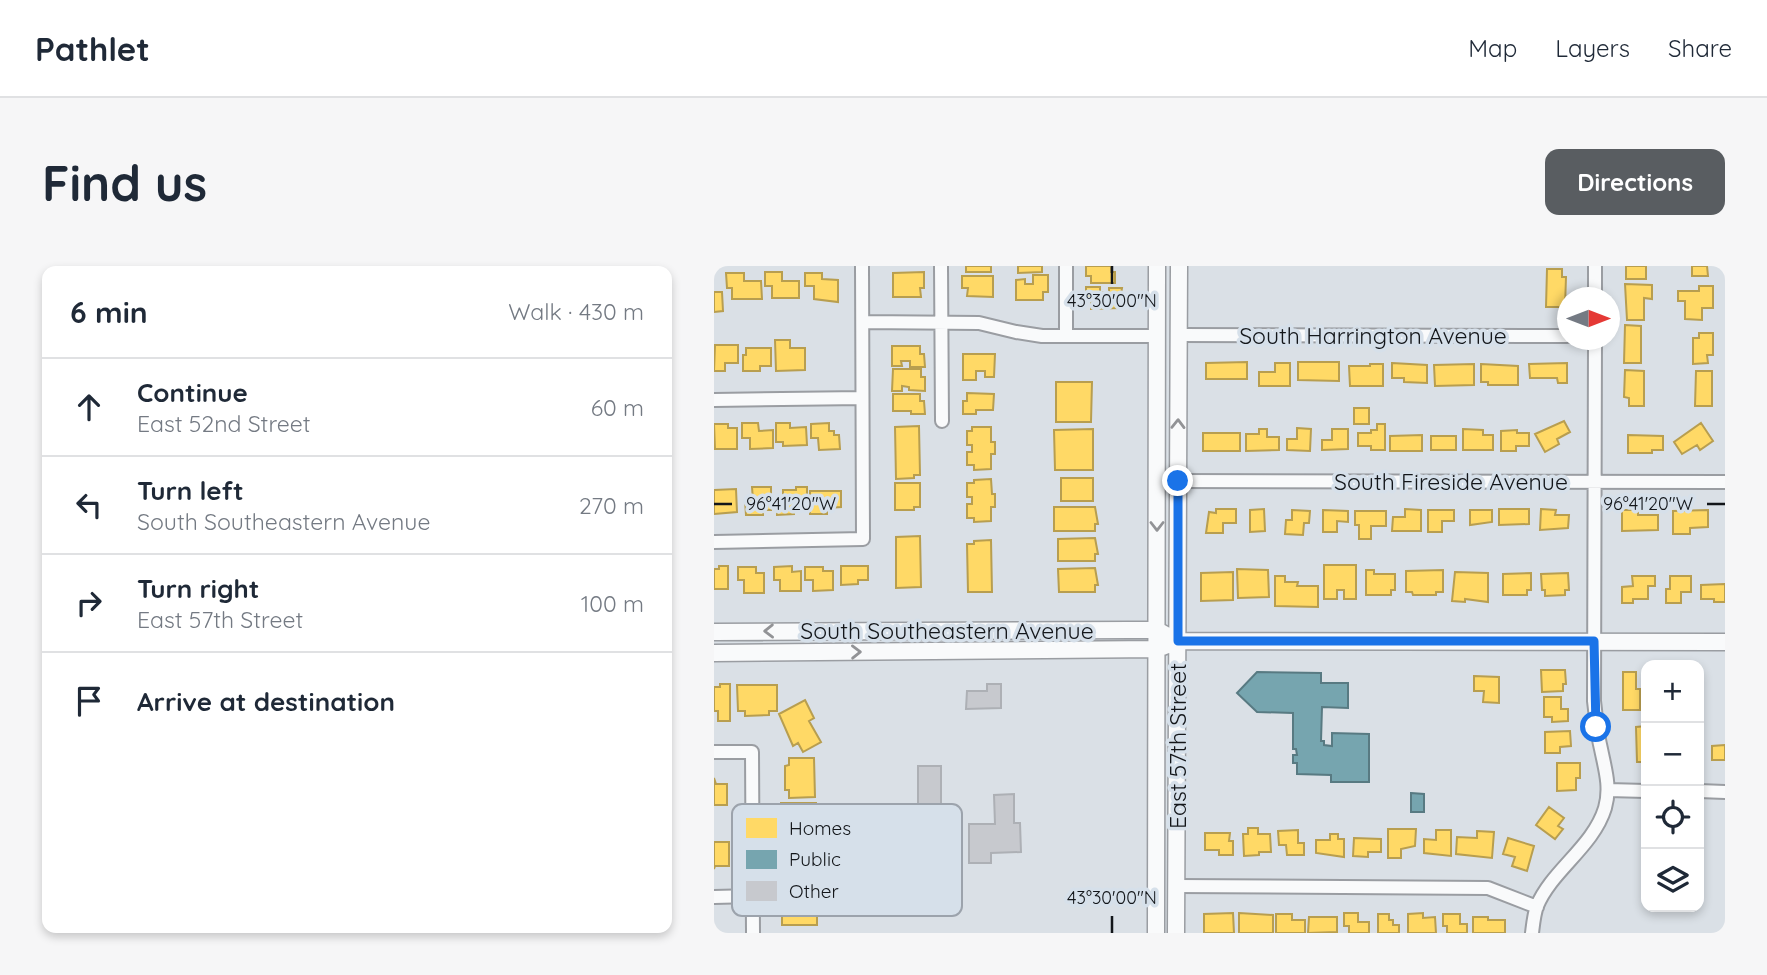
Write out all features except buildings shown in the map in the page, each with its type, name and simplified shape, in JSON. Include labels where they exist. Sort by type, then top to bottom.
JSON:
[{"type":"main road","name":"East 57th Street","points":[[1157,266],[1157,933]]},
{"type":"main road","points":[[1167,266],[1169,319],[1173,331],[1179,335]]},
{"type":"main road","name":"East 57th Street","points":[[1176,933],[1179,266]]},
{"type":"main road","name":"South Southeastern Avenue","points":[[714,632],[1157,630],[1178,641]]},
{"type":"main road","name":"South Southeastern Avenue","points":[[714,653],[1157,649],[1178,641],[1725,642]]},
{"type":"street","points":[[714,542],[863,539],[862,266]]},
{"type":"street","points":[[941,266],[942,421]]},
{"type":"street","points":[[1066,266],[1066,336]]},
{"type":"street","points":[[1595,266],[1595,287]]},
{"type":"street","points":[[863,322],[941,321],[979,323],[1026,334],[1157,336]]},
{"type":"street","name":"South Harrington Avenue","points":[[1179,335],[1557,336]]},
{"type":"street","points":[[1532,933],[1537,907],[1546,891],[1595,831],[1605,807],[1608,790],[1607,770],[1596,727],[1595,350]]},
{"type":"street","points":[[714,400],[862,398]]},
{"type":"street","name":"South Fireside Avenue","points":[[1178,481],[1725,482]]},
{"type":"street","points":[[714,752],[752,752],[752,804]]},
{"type":"street","points":[[1608,790],[1641,791]]},
{"type":"street","points":[[1704,791],[1725,792]]},
{"type":"street","points":[[1177,886],[1488,888],[1537,907]]},
{"type":"street","points":[[714,897],[732,897]]},
{"type":"route","points":[[1178,481],[1178,641],[1594,641],[1596,727]]}]
